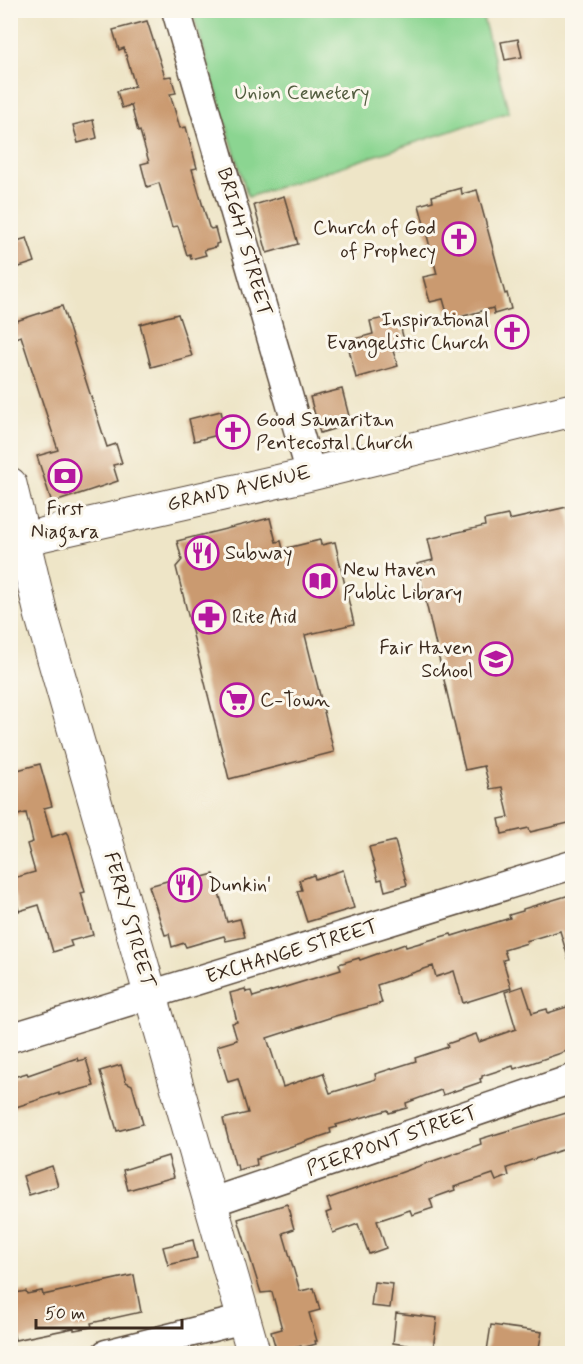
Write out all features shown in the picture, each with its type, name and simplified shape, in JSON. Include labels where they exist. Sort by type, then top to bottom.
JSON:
[{"type":"main road","name":"GRAND AVENUE","points":[[17,541],[311,474],[573,410]]},
{"type":"main road","name":"FERRY STREET","points":[[10,484],[17,541],[41,614],[254,1353]]},
{"type":"street","name":"BRIGHT STREET","points":[[176,10],[311,474]]},
{"type":"street","name":"EXCHANGE STREET","points":[[10,1038],[573,865]]},
{"type":"street","name":"PIERPONT STREET","points":[[212,1202],[573,1079]]},
{"type":"street","points":[[106,1353],[244,1319]]},
{"type":"green space","name":"Union Cemetery","points":[[192,11],[481,11],[509,112],[248,197]]},
{"type":"building","points":[[147,21],[165,77],[171,76],[176,93],[170,94],[180,128],[186,127],[197,168],[192,169],[209,227],[215,228],[219,243],[216,247],[204,250],[206,255],[191,259],[190,254],[187,255],[178,226],[172,227],[159,183],[147,187],[141,164],[149,162],[140,131],[138,132],[131,105],[122,108],[117,91],[135,86],[124,48],[119,50],[113,30]]},
{"type":"building","points":[[518,39],[522,57],[505,60],[501,42]]},
{"type":"building","points":[[93,120],[97,138],[78,143],[73,125]]},
{"type":"building","name":"Church of God of Prophecy","points":[[461,188],[462,194],[477,190],[511,309],[494,314],[493,308],[449,320],[443,299],[430,302],[423,277],[437,274],[419,205],[433,201],[432,196]]},
{"type":"building","points":[[284,196],[298,244],[267,253],[254,205]]},
{"type":"building","points":[[27,238],[35,262],[10,270],[10,243]]},
{"type":"building","points":[[62,306],[107,447],[116,444],[122,463],[113,465],[118,481],[52,503],[37,456],[58,450],[21,336],[15,338],[10,323]]},
{"type":"building","points":[[178,314],[192,356],[151,367],[140,324]]},
{"type":"building","points":[[385,318],[387,325],[399,321],[406,348],[393,351],[398,366],[356,378],[347,341],[373,334],[370,321]]},
{"type":"building","points":[[342,389],[351,424],[320,433],[310,397]]},
{"type":"building","points":[[221,411],[226,433],[194,441],[189,419]]},
{"type":"building","name":"Fair Haven School","points":[[567,507],[573,533],[573,822],[530,832],[529,828],[502,834],[499,819],[509,817],[502,787],[490,789],[484,766],[465,770],[417,564],[433,560],[428,539],[485,526],[484,520],[508,515],[509,520]]},
{"type":"building","points":[[270,518],[276,542],[281,541],[283,549],[320,540],[321,545],[335,542],[354,624],[305,635],[334,752],[229,779],[176,567],[182,560],[177,541]]},
{"type":"building","points":[[40,764],[52,806],[44,808],[52,837],[67,832],[69,835],[85,892],[81,893],[93,935],[70,941],[72,946],[53,952],[39,905],[19,911],[10,882],[10,879],[35,872],[27,844],[33,842],[26,813],[10,817],[10,772]]},
{"type":"building","points":[[395,841],[407,885],[385,891],[382,879],[378,880],[369,847]]},
{"type":"building","points":[[343,870],[354,908],[307,922],[297,891],[302,890],[299,880],[314,875],[315,879]]},
{"type":"building","points":[[214,874],[227,922],[240,919],[245,937],[226,941],[224,936],[186,947],[184,943],[172,947],[169,934],[165,935],[149,886],[185,876],[187,881]]},
{"type":"building","points":[[573,894],[573,960],[569,961],[560,931],[504,950],[507,959],[503,960],[511,988],[463,1003],[454,971],[436,977],[433,966],[377,985],[382,1003],[267,1038],[283,1087],[323,1073],[330,1093],[376,1079],[375,1074],[416,1061],[415,1058],[448,1047],[447,1044],[476,1034],[479,1042],[516,1029],[505,992],[523,986],[532,1013],[547,1009],[548,1013],[573,1005],[573,1049],[514,1069],[513,1066],[482,1076],[481,1082],[443,1095],[441,1090],[406,1103],[407,1108],[389,1113],[388,1110],[336,1125],[337,1127],[330,1129],[331,1133],[259,1157],[256,1159],[257,1165],[238,1170],[223,1119],[248,1113],[238,1079],[228,1082],[217,1046],[237,1040],[232,1023],[237,1022],[230,993],[245,989],[246,992],[251,991],[253,997],[341,970],[339,964],[359,958],[360,960],[405,944],[406,947],[451,934],[452,936],[510,918],[509,915],[523,911],[523,909]]},
{"type":"building","points":[[77,1058],[78,1061],[86,1059],[94,1086],[59,1095],[59,1093],[10,1109],[10,1078],[27,1073],[28,1075]]},
{"type":"building","points":[[121,1065],[126,1082],[132,1085],[143,1124],[117,1131],[100,1071]]},
{"type":"building","points":[[573,1111],[573,1145],[507,1168],[509,1176],[496,1181],[493,1174],[454,1187],[455,1190],[430,1199],[433,1208],[412,1215],[410,1210],[377,1221],[386,1248],[369,1254],[358,1224],[333,1233],[326,1213],[331,1211],[327,1199],[481,1144],[480,1139]]},
{"type":"building","points":[[168,1156],[174,1177],[128,1190],[123,1170]]},
{"type":"building","points":[[52,1166],[58,1186],[29,1195],[23,1176]]},
{"type":"building","points":[[287,1204],[294,1229],[283,1233],[300,1291],[314,1288],[320,1310],[309,1313],[316,1344],[277,1352],[271,1332],[282,1329],[272,1292],[261,1293],[238,1219]]},
{"type":"building","points":[[193,1240],[197,1258],[168,1265],[163,1247]]},
{"type":"building","points":[[134,1275],[141,1312],[91,1323],[92,1327],[74,1330],[74,1328],[15,1340],[10,1319],[10,1294],[42,1291],[43,1295]]},
{"type":"building","points":[[374,1282],[393,1284],[390,1308],[371,1306]]},
{"type":"building","points":[[396,1313],[437,1318],[433,1349],[393,1343]]},
{"type":"building","points":[[491,1325],[542,1332],[538,1353],[515,1350],[514,1353],[487,1351]]},
{"type":"place","name":"Church of God of Prophecy","points":[[459,239]]},
{"type":"place","name":"Inspirational Evangelistic Church","points":[[512,332]]},
{"type":"place","name":"Good Samaritan Pentecostal Church","points":[[233,432]]},
{"type":"place","name":"First Niagara","points":[[65,476]]},
{"type":"place","name":"Subway","points":[[202,553]]},
{"type":"place","name":"New Haven Public Library","points":[[320,581]]},
{"type":"place","name":"Rite Aid","points":[[209,617]]},
{"type":"place","name":"Fair Haven School","points":[[496,659]]},
{"type":"place","name":"C-Town","points":[[237,700]]},
{"type":"place","name":"Dunkin'","points":[[185,885]]}]
